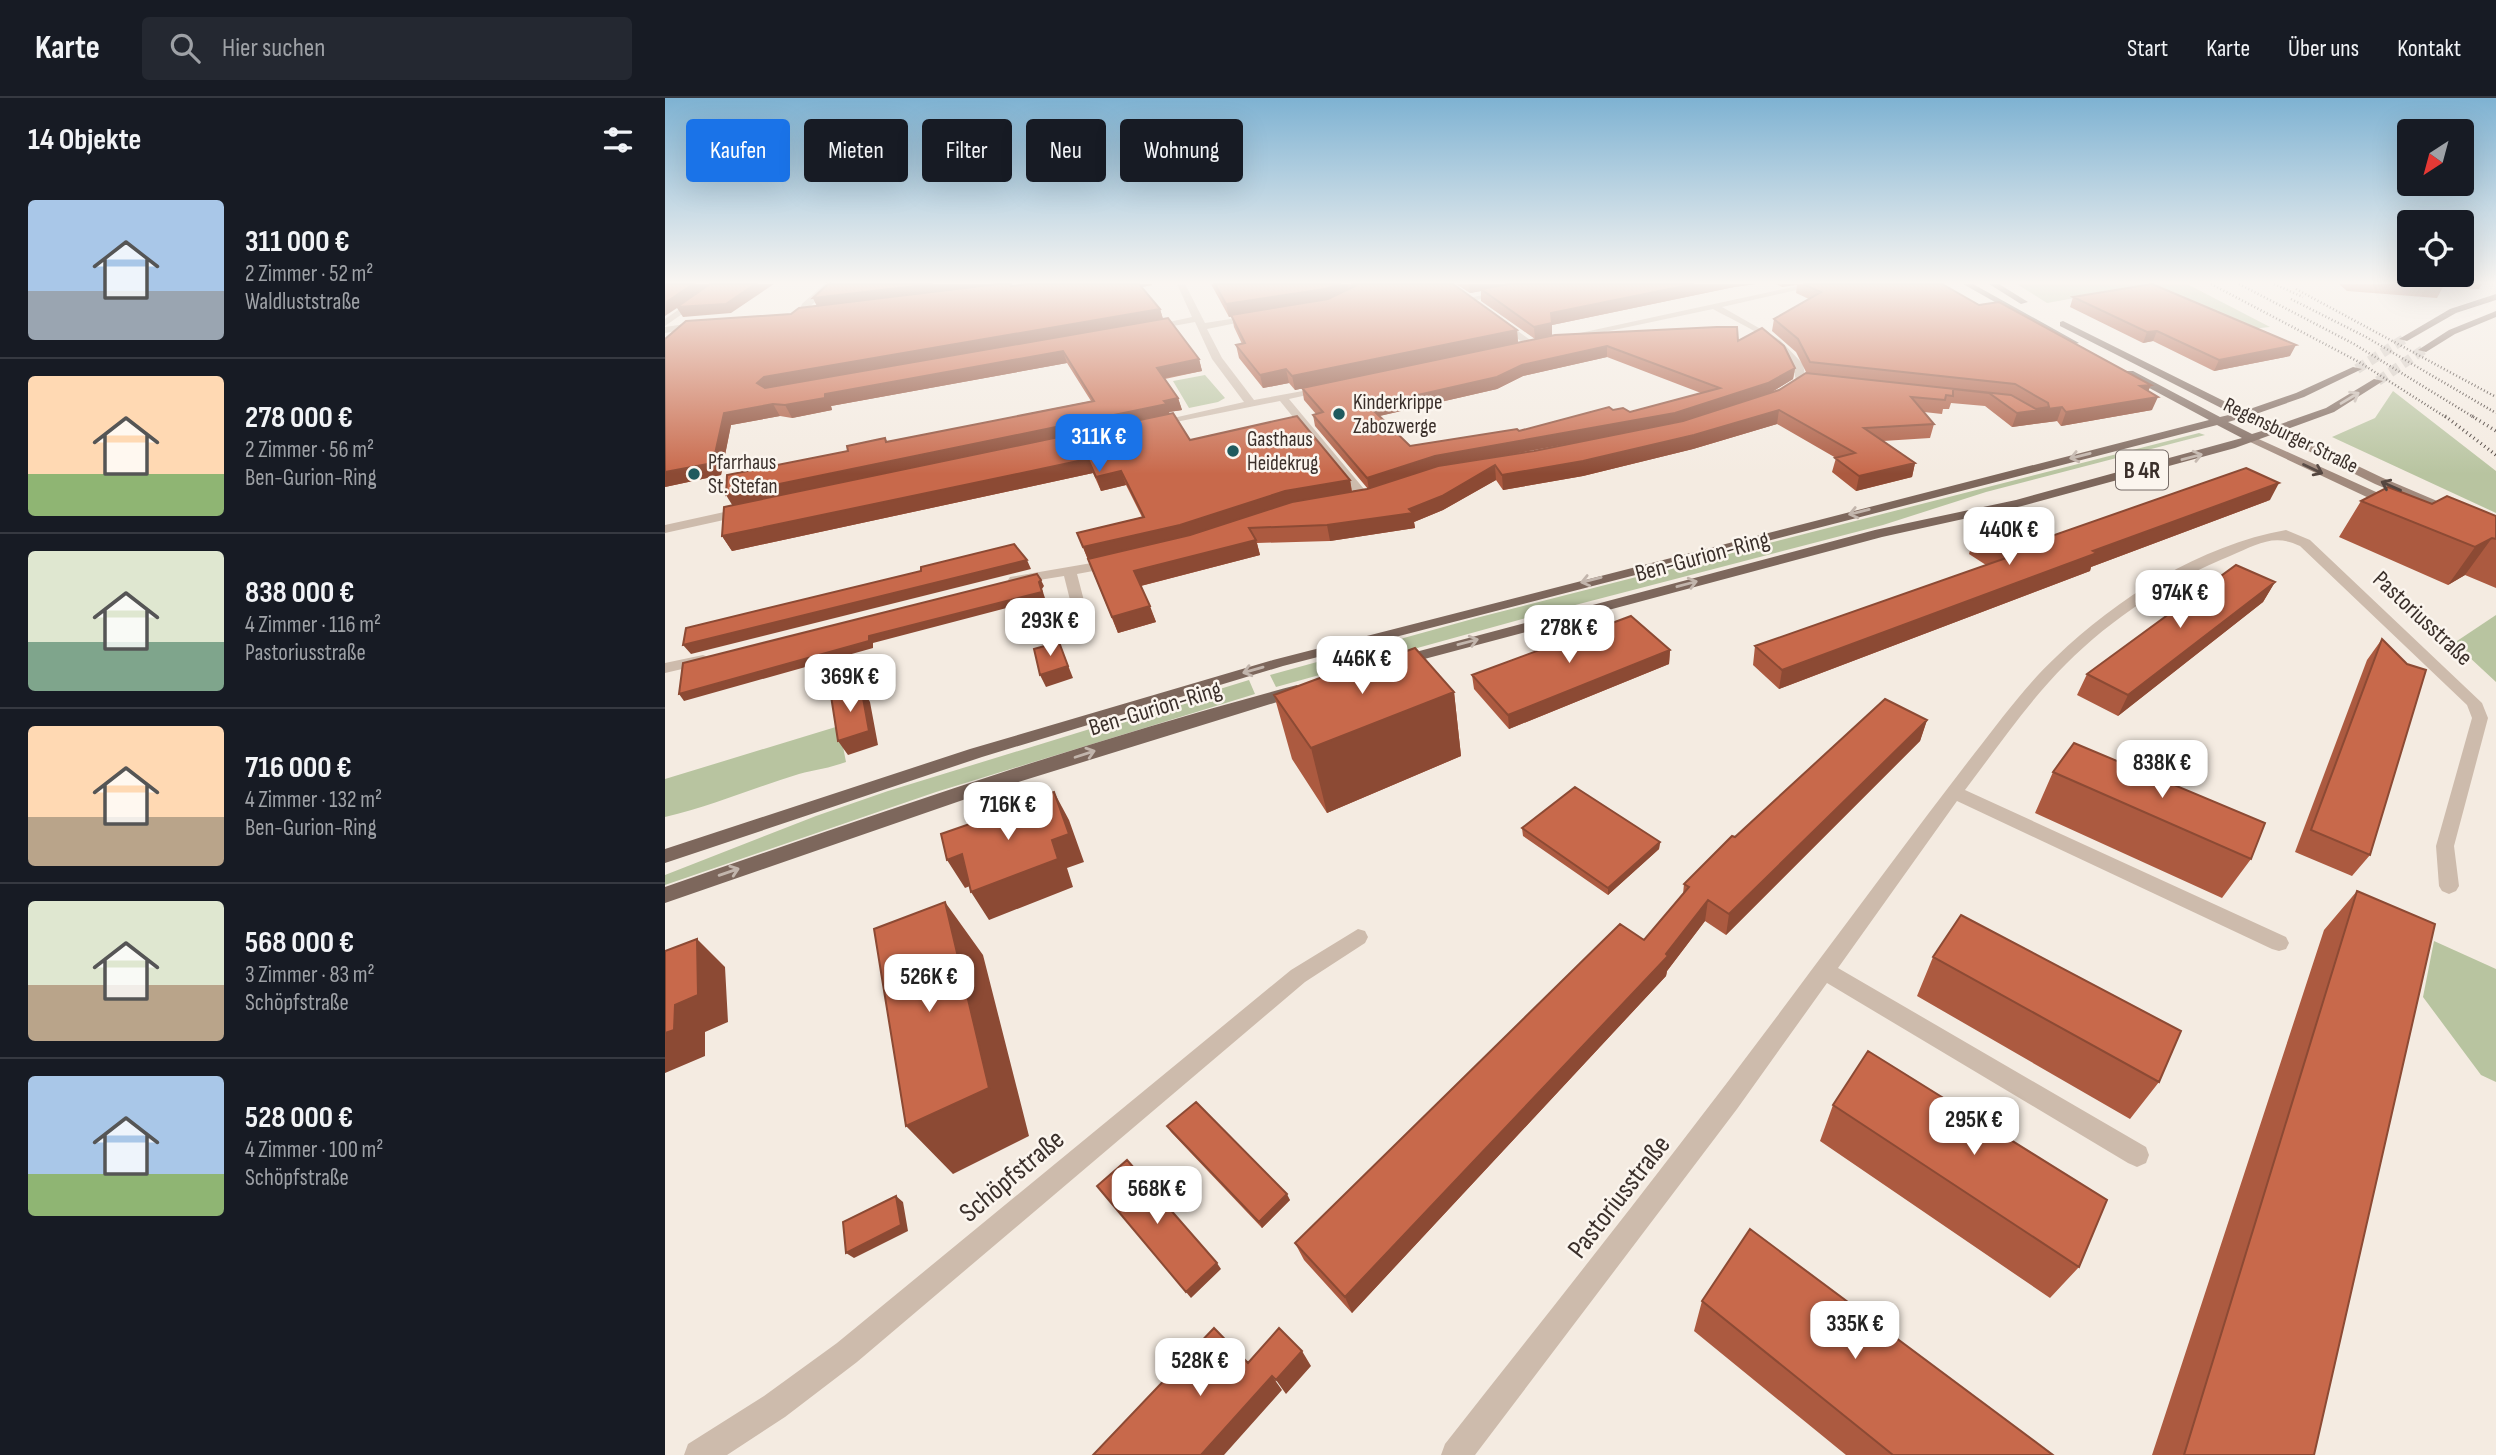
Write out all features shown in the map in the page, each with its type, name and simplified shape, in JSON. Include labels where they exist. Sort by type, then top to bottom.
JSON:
[{"type":"main road","name":"Regensburger Straße","points":[[2110,347],[2276,432],[2496,531]]},
{"type":"main road","points":[[2423,350],[2427,347]]},
{"type":"main road","name":"Regensburger Straße","points":[[2114,365],[2252,439],[2402,508]]},
{"type":"main road","name":"B 4R","points":[[2242,415],[2300,395],[2357,369]]},
{"type":"main road","name":"B 4R","points":[[2276,432],[2330,410],[2378,381]]},
{"type":"main road","name":"Ben-Gurion-Ring","points":[[665,856],[976,753],[1279,663],[2242,415]]},
{"type":"main road","name":"Ben-Gurion-Ring","points":[[1376,667],[1849,541],[2018,503],[2276,432]]},
{"type":"main road","name":"Ben-Gurion-Ring","points":[[665,895],[1015,776],[1309,686]]},
{"type":"street","points":[[1211,347],[1251,404]]},
{"type":"street","points":[[1772,399],[1807,381],[1798,364],[1782,347]]},
{"type":"street","points":[[1148,426],[1333,386]]},
{"type":"street","points":[[1282,397],[1365,497]]},
{"type":"street","points":[[665,529],[756,510]]},
{"type":"street","name":"Pastoriusstraße","points":[[1456,1455],[1729,1101],[1954,792],[2037,686],[2060,661],[2106,621],[2186,569],[2263,538],[2293,532],[2474,703],[2480,718],[2445,846],[2449,886]]},
{"type":"street","points":[[1005,583],[1046,572],[1070,573],[1130,559]]},
{"type":"street","points":[[1070,573],[1081,616]]},
{"type":"street","points":[[665,668],[716,656]]},
{"type":"street","points":[[1954,792],[2279,943]]},
{"type":"street","name":"Schöpfstraße","points":[[699,1455],[778,1403],[931,1284],[1298,976],[1358,937]]},
{"type":"street","points":[[1825,971],[2137,1155]]},
{"type":"green space","points":[[1205,375],[1225,398],[1189,408],[1173,381]]},
{"type":"green space","points":[[2393,391],[2496,471],[2496,513],[2332,437],[2375,418]]},
{"type":"green space","points":[[2199,433],[2205,435],[1986,492],[1883,525],[1533,616],[1276,687],[1270,675],[1476,618]]},
{"type":"green space","points":[[2496,615],[2496,682],[2454,643]]},
{"type":"green space","points":[[1249,680],[1255,694],[936,792],[665,885],[665,875],[816,816],[888,791]]},
{"type":"green space","points":[[839,726],[846,762],[799,774],[665,817],[665,779]]},
{"type":"green space","points":[[2434,941],[2496,969],[2496,1082],[2481,1075],[2423,997]]},
{"type":"building","points":[[665,347],[937,347],[764,377],[757,383],[765,388],[999,347],[1190,347],[1199,359],[1157,368],[1178,398],[1164,401],[1167,404],[726,495],[727,475],[848,451],[847,446],[885,438],[886,442],[1094,401],[1063,351],[825,394],[825,398],[724,413],[713,463],[665,472]]},
{"type":"building","points":[[1238,347],[1432,347],[1292,376],[1286,369],[1260,375]]},
{"type":"building","points":[[1496,347],[1601,347],[1522,365],[1497,377],[1369,406],[1410,446],[1517,429],[1519,431],[1609,407],[1613,410],[1623,408],[1630,412],[1720,388],[1611,347],[1785,347],[1795,368],[1768,383],[1675,413],[1435,456],[1367,478],[1313,415],[1323,412],[1302,388]]},
{"type":"building","points":[[1802,347],[2082,347],[2151,385],[2140,386],[2158,397],[2066,412],[2062,407],[2017,413],[1989,393],[1953,389],[1953,396],[1946,395],[1945,400],[1911,397],[1934,424],[1864,428],[1915,463],[1859,476],[1835,458],[1855,453],[1779,410],[1694,435],[1583,461],[1502,475],[1495,465],[1442,496],[1409,509],[1413,513],[1327,525],[1249,528],[1256,540],[1134,571],[1150,606],[1112,617],[1088,559],[1190,535],[1292,502],[1367,489],[1438,466],[1534,451],[1683,421],[1779,390],[1806,373],[2011,395],[2036,409],[2049,407],[2048,403],[2015,384],[1810,362]]},
{"type":"building","points":[[2192,347],[2284,347],[2219,360]]},
{"type":"building","points":[[1173,413],[1190,440],[1297,416],[1350,480],[1285,491],[1180,525],[1083,547],[1077,533],[1144,517],[1121,471],[1096,477],[1088,459],[722,536],[724,507]]},
{"type":"building","points":[[2246,468],[2279,483],[1782,670],[1755,646],[2009,557],[1974,536],[2020,520],[2049,537]]},
{"type":"building","points":[[2388,487],[2432,504],[2447,496],[2496,516],[2496,539],[2492,538],[2475,547],[2361,501]]},
{"type":"building","points":[[1014,544],[1027,560],[683,645],[686,628],[921,571],[921,567]]},
{"type":"building","points":[[2236,565],[2275,582],[2128,695],[2087,674]]},
{"type":"building","points":[[1037,574],[1041,580],[1039,582],[1042,592],[869,636],[869,641],[679,694],[683,663]]},
{"type":"building","points":[[1631,616],[1670,650],[1508,715],[1472,675]]},
{"type":"building","points":[[2382,639],[2407,664],[2426,670],[2370,855],[2311,830]]},
{"type":"building","points":[[1059,642],[1068,666],[1040,675],[1034,649]]},
{"type":"building","points":[[1415,648],[1454,692],[1311,748],[1274,695],[1371,659],[1374,663]]},
{"type":"building","points":[[861,687],[869,731],[838,741],[831,696]]},
{"type":"building","points":[[1885,699],[1927,720],[1729,914],[1708,900],[1666,954],[1668,956],[1345,1297],[1295,1243],[1620,924],[1644,940],[1689,887],[1684,884],[1732,836],[1735,837]]},
{"type":"building","points":[[2074,743],[2265,823],[2251,859],[2053,772]]},
{"type":"building","points":[[1575,787],[1660,842],[1608,888],[1522,828]]},
{"type":"building","points":[[1054,792],[1069,834],[1052,840],[1058,859],[971,892],[962,854],[947,860],[941,834]]},
{"type":"building","points":[[2357,891],[2435,924],[2314,1455],[2184,1455]]},
{"type":"building","points":[[945,902],[989,1088],[906,1126],[874,929]]},
{"type":"building","points":[[1961,915],[2181,1031],[2159,1082],[1933,957]]},
{"type":"building","points":[[697,939],[698,995],[675,1005],[674,1030],[665,1033],[665,951]]},
{"type":"building","points":[[1868,1051],[2107,1200],[2079,1267],[1833,1105]]},
{"type":"building","points":[[1196,1102],[1287,1194],[1259,1222],[1167,1126]]},
{"type":"building","points":[[1127,1160],[1217,1263],[1186,1292],[1097,1186]]},
{"type":"building","points":[[896,1196],[901,1225],[846,1253],[843,1222]]},
{"type":"building","points":[[1750,1229],[2053,1455],[1893,1455],[1702,1301]]},
{"type":"building","points":[[1214,1328],[1248,1363],[1279,1328],[1302,1351],[1276,1380],[1272,1376],[1201,1455],[1093,1455]]},
{"type":"tunnel","points":[[2357,369],[2391,347]]},
{"type":"tunnel","points":[[2378,381],[2423,350]]},
{"type":"railway","points":[[2331,347],[2447,418]]},
{"type":"railway","points":[[2359,347],[2475,418]]},
{"type":"railway","points":[[2384,347],[2496,413]]},
{"type":"railway","points":[[2404,347],[2496,397]]},
{"type":"railway","points":[[2445,416],[2496,455]]},
{"type":"railway","points":[[2472,416],[2496,431]]},
{"type":"place","name":"Kinderkrippe Zabozwerge","points":[[1339,414]]},
{"type":"place","name":"Gasthaus Heidekrug","points":[[1233,451]]},
{"type":"place","name":"Pfarrhaus St. Stefan","points":[[694,474]]}]
